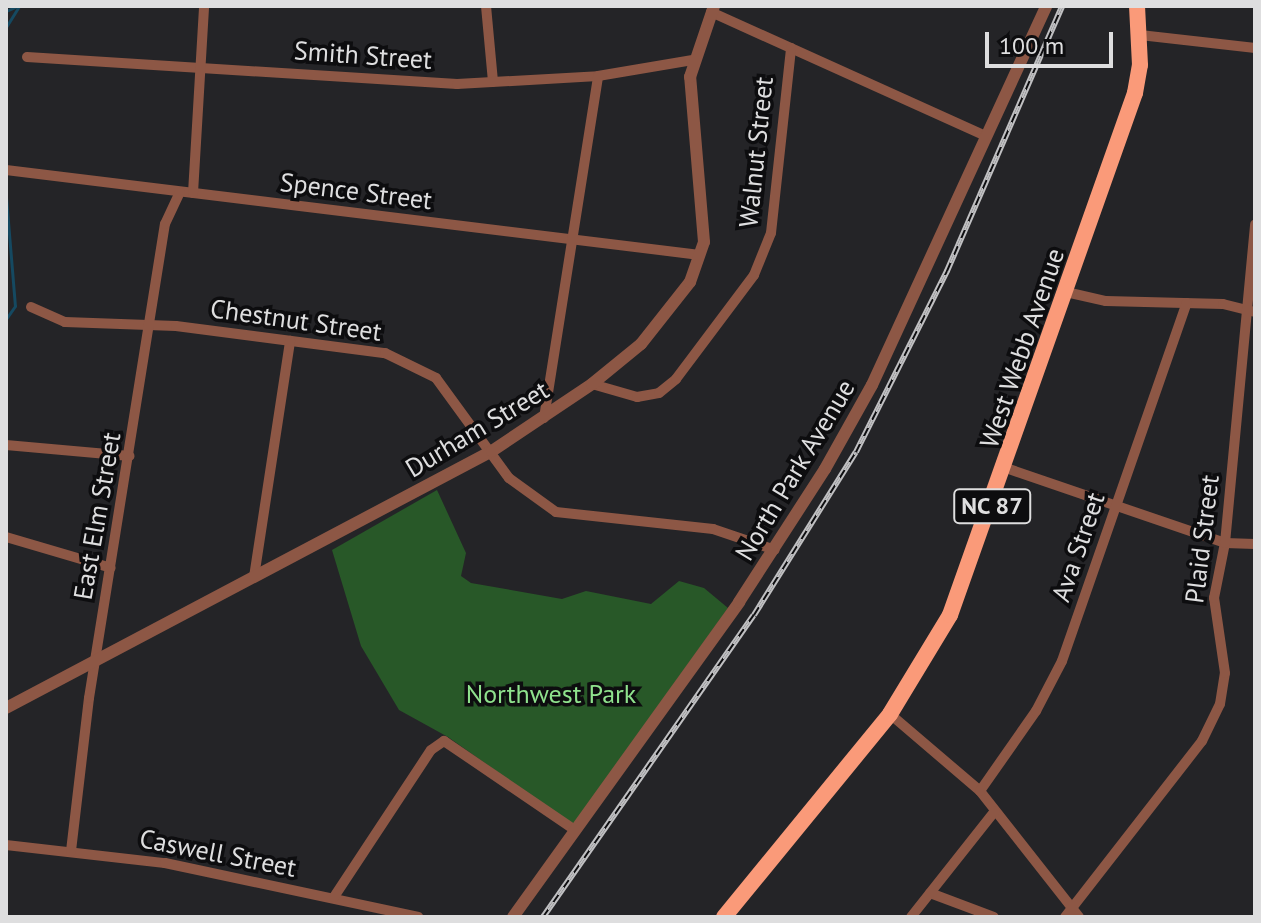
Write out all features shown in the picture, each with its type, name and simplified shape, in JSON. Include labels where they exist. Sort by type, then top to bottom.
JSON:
[{"type":"highway","name":"West Webb Avenue","points":[[724,917],[890,714],[950,615],[1006,468],[1135,93],[1140,35],[1137,6]]},
{"type":"street","points":[[193,193],[204,6]]},
{"type":"street","points":[[486,6],[493,82]]},
{"type":"street","name":"North Park Avenue","points":[[513,917],[775,550],[872,385],[984,135],[1046,6]]},
{"type":"street","points":[[712,9],[984,135]]},
{"type":"street","name":"Durham Street","points":[[6,708],[492,451],[592,384],[665,318],[690,282],[700,255],[706,215],[690,90],[693,60],[712,9]]},
{"type":"street","points":[[1140,35],[1255,48]]},
{"type":"street","name":"Walnut Street","points":[[592,384],[637,397],[659,393],[676,379],[754,275],[771,233],[791,48]]},
{"type":"street","name":"Smith Street","points":[[27,57],[457,84],[598,76],[693,60]]},
{"type":"street","points":[[544,418],[598,76]]},
{"type":"street","name":"Spence Street","points":[[6,170],[573,237],[700,255]]},
{"type":"street","name":"East Elm Street","points":[[71,851],[95,661],[165,224],[180,192]]},
{"type":"street","name":"Plaid Street","points":[[1065,917],[1071,905],[1181,769],[1215,718],[1225,673],[1214,598],[1225,543],[1251,310],[1255,224]]},
{"type":"street","points":[[1066,292],[1106,301],[1187,303],[1251,310]]},
{"type":"street","name":"Ava Street","points":[[980,791],[1051,685],[1187,303]]},
{"type":"street","name":"Chestnut Street","points":[[31,307],[65,322],[150,324],[385,353],[423,369],[453,396],[521,490],[556,512],[713,529],[775,550]]},
{"type":"street","points":[[254,577],[290,341]]},
{"type":"street","points":[[6,445],[130,456]]},
{"type":"street","points":[[1006,468],[1225,543],[1255,544]]},
{"type":"street","points":[[6,537],[111,568]]},
{"type":"street","points":[[890,714],[980,791],[1079,917]]},
{"type":"street","points":[[334,897],[440,743],[454,744],[575,830]]},
{"type":"street","points":[[911,917],[995,811]]},
{"type":"street","name":"Caswell Street","points":[[6,845],[165,863],[222,879],[334,897],[418,917]]},
{"type":"street","points":[[930,893],[994,917]]},
{"type":"green space","name":"Northwest Park","points":[[437,490],[466,553],[461,576],[471,583],[562,599],[586,591],[651,604],[679,581],[704,588],[728,608],[573,825],[448,737],[399,710],[361,646],[332,550]]},
{"type":"waterway","points":[[6,11],[17,6]]},
{"type":"waterway","points":[[6,27],[19,6]]},
{"type":"waterway","points":[[6,197],[15,306],[6,319]]},
{"type":"railway","points":[[543,917],[754,615],[856,452],[947,271],[1062,6]]}]
